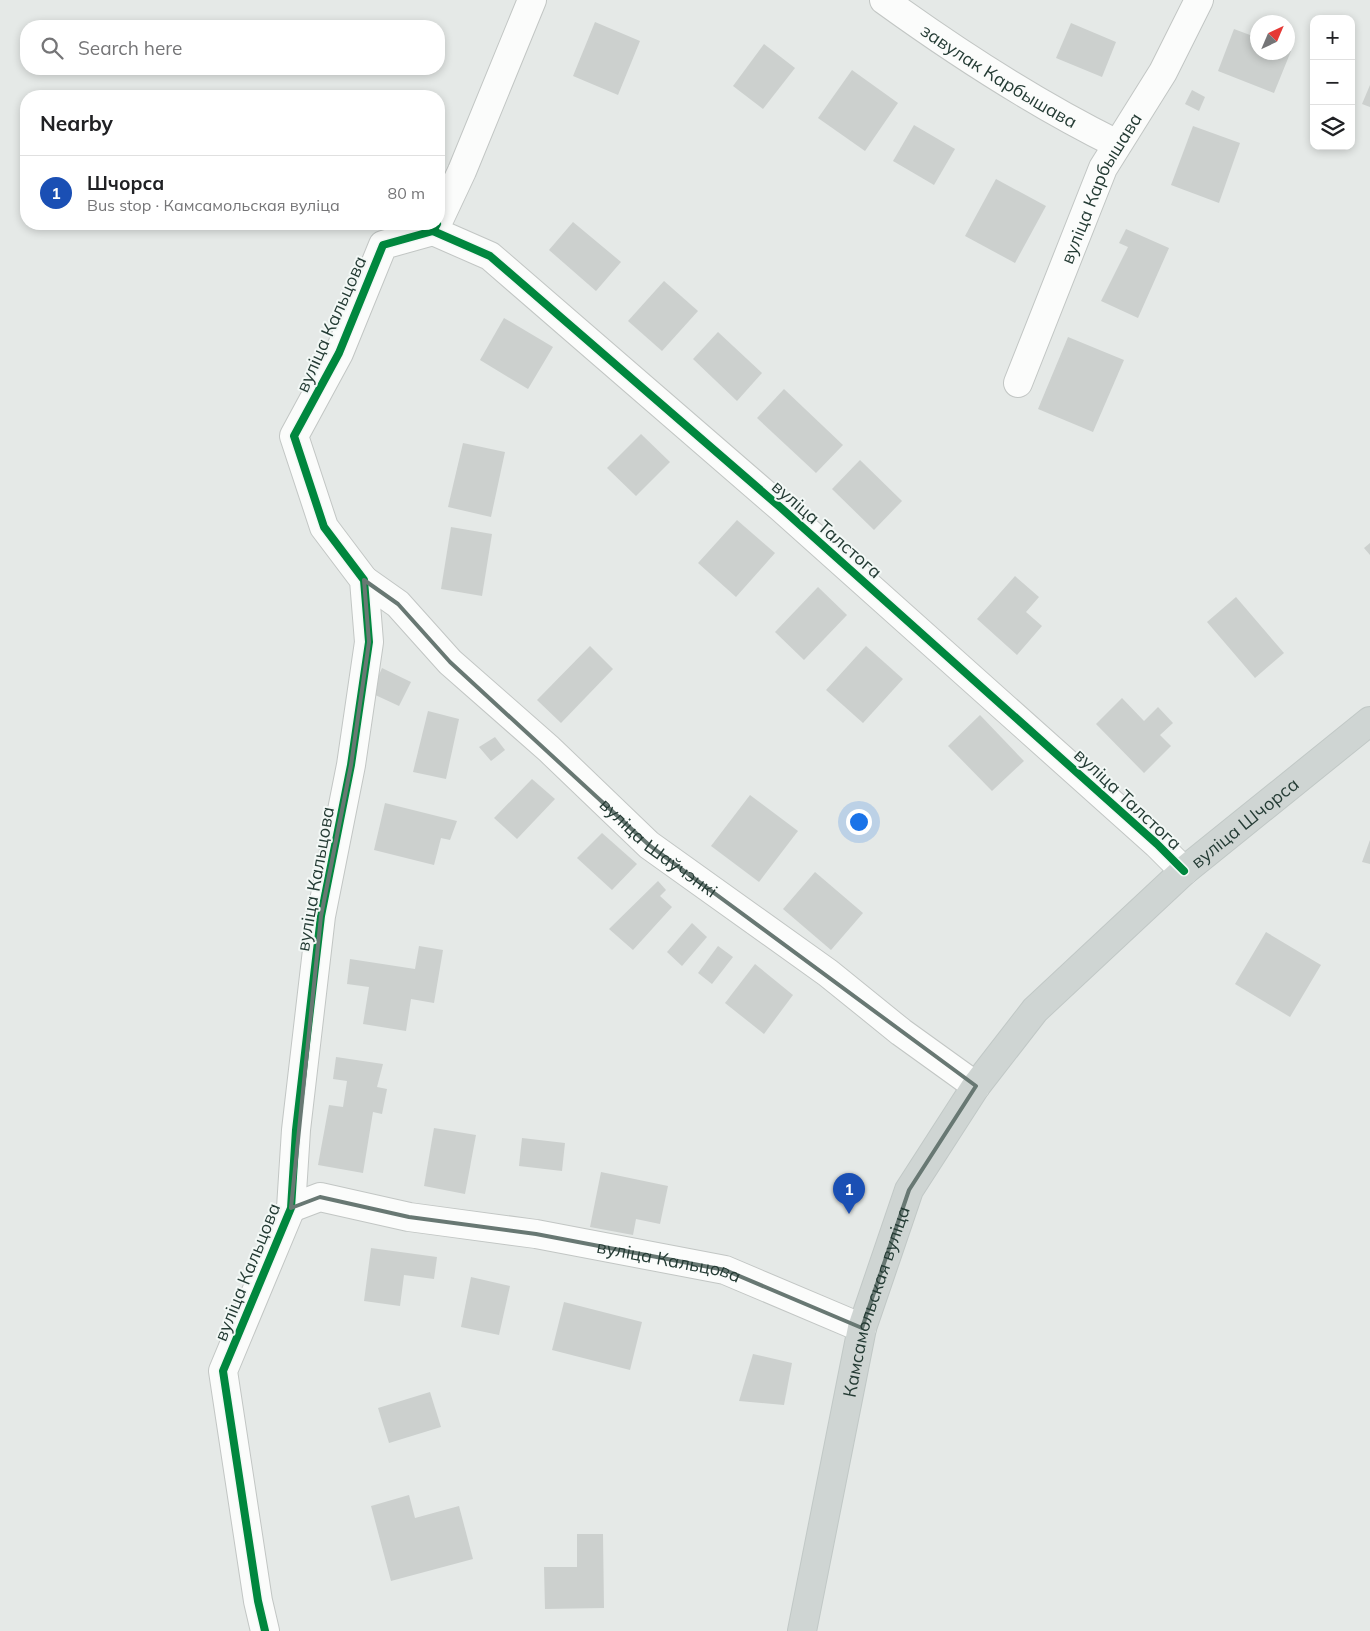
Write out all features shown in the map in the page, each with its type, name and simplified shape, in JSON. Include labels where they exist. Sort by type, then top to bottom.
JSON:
[{"type":"main road","name":"вуліца Шчорса","points":[[1035,1010],[1184,872],[1370,721]]},
{"type":"main road","name":"Камсамольская вуліца","points":[[802,1631],[862,1328],[908,1190],[976,1086],[1035,1010]]},
{"type":"street","points":[[445,207],[462,172],[532,0]]},
{"type":"street","name":"завулак Карбышава","points":[[884,0],[920,26],[1007,82],[1092,132],[1117,144]]},
{"type":"street","name":"вуліца Карбышава","points":[[1018,383],[1103,168],[1163,72],[1199,0]]},
{"type":"street","name":"вуліца Кальцова","points":[[265,1631],[258,1602],[223,1371],[292,1208],[296,1130],[321,916],[351,765],[369,642],[364,580],[324,527],[294,436],[339,353],[383,245],[423,230]]},
{"type":"street","name":"вуліца Талстога","points":[[445,230],[490,256],[640,385],[903,616],[1157,844],[1184,872]]},
{"type":"street","name":"вуліца Шаўчэнкі","points":[[364,580],[398,604],[450,662],[549,749],[649,845],[828,973],[901,1032],[976,1086]]},
{"type":"street","name":"вуліца Кальцова","points":[[292,1208],[320,1197],[409,1217],[536,1234],[725,1270],[862,1328]]},
{"type":"highlighted area","points":[[364,580],[398,604],[450,662],[649,845],[976,1086],[909,1190],[862,1328],[725,1270],[536,1234],[409,1217],[320,1197],[291,1208],[321,916],[351,765],[369,642]]},
{"type":"building","points":[[595,22],[640,41],[618,95],[573,76]]},
{"type":"building","points":[[1071,23],[1116,42],[1102,77],[1056,58]]},
{"type":"building","points":[[1234,29],[1250,35],[1250,60],[1287,60],[1274,93],[1218,71]]},
{"type":"building","points":[[764,44],[795,68],[763,109],[733,86]]},
{"type":"building","points":[[852,70],[898,103],[865,151],[818,118]]},
{"type":"building","points":[[1370,85],[1370,107],[1362,104]]},
{"type":"building","points":[[1192,90],[1205,97],[1199,111],[1185,104]]},
{"type":"building","points":[[914,125],[955,149],[934,185],[893,161]]},
{"type":"building","points":[[1193,126],[1240,143],[1219,203],[1171,185]]},
{"type":"building","points":[[996,179],[1046,206],[1015,263],[965,236]]},
{"type":"building","points":[[573,222],[621,262],[596,291],[549,250]]},
{"type":"building","points":[[1126,229],[1169,248],[1138,318],[1101,301],[1128,247],[1119,243]]},
{"type":"building","points":[[664,281],[698,311],[662,351],[628,321]]},
{"type":"building","points":[[504,318],[553,347],[528,389],[480,360]]},
{"type":"building","points":[[718,332],[762,373],[737,401],[693,359]]},
{"type":"building","points":[[1068,337],[1124,360],[1093,432],[1038,409]]},
{"type":"building","points":[[784,389],[843,445],[816,473],[757,418]]},
{"type":"building","points":[[641,434],[670,462],[636,496],[607,468]]},
{"type":"building","points":[[463,443],[505,452],[491,517],[448,507]]},
{"type":"building","points":[[860,460],[902,501],[874,530],[832,489]]},
{"type":"building","points":[[737,520],[775,553],[736,597],[698,563]]},
{"type":"building","points":[[451,527],[492,534],[482,596],[441,589]]},
{"type":"building","points":[[1370,543],[1370,555],[1364,548]]},
{"type":"building","points":[[1015,576],[1039,597],[1026,612],[1042,626],[1017,655],[977,619]]},
{"type":"building","points":[[818,587],[847,615],[804,660],[775,632]]},
{"type":"building","points":[[1236,597],[1284,653],[1255,678],[1207,622]]},
{"type":"building","points":[[590,646],[613,669],[561,723],[537,700]]},
{"type":"building","points":[[866,646],[903,679],[863,723],[826,690]]},
{"type":"building","points":[[382,668],[411,682],[399,706],[371,693]]},
{"type":"building","points":[[1122,698],[1144,721],[1158,707],[1173,723],[1160,735],[1171,746],[1144,773],[1096,724]]},
{"type":"building","points":[[428,711],[459,719],[446,779],[413,772]]},
{"type":"building","points":[[980,715],[1024,761],[992,791],[948,746]]},
{"type":"building","points":[[495,737],[505,750],[491,761],[479,747]]},
{"type":"building","points":[[532,779],[555,799],[517,839],[494,818]]},
{"type":"building","points":[[750,795],[798,831],[759,882],[711,846]]},
{"type":"building","points":[[385,803],[457,821],[450,840],[441,838],[434,865],[374,850]]},
{"type":"building","points":[[602,833],[637,864],[612,890],[577,858]]},
{"type":"building","points":[[1370,840],[1370,864],[1362,862]]},
{"type":"building","points":[[815,872],[863,913],[831,950],[783,909]]},
{"type":"building","points":[[658,881],[666,890],[660,896],[672,907],[633,950],[609,929]]},
{"type":"building","points":[[692,923],[707,937],[682,966],[667,952]]},
{"type":"building","points":[[1266,932],[1321,965],[1290,1017],[1235,984]]},
{"type":"building","points":[[419,946],[443,950],[434,1003],[411,999],[406,1031],[363,1024],[369,987],[347,984],[350,959],[415,969]]},
{"type":"building","points":[[718,946],[733,957],[712,984],[698,973]]},
{"type":"building","points":[[755,964],[793,995],[764,1034],[725,1003]]},
{"type":"building","points":[[336,1057],[383,1064],[377,1087],[387,1089],[382,1114],[373,1112],[363,1173],[318,1165],[329,1105],[343,1107],[347,1081],[333,1079]]},
{"type":"building","points":[[434,1128],[476,1135],[465,1194],[424,1186]]},
{"type":"building","points":[[522,1138],[565,1143],[562,1171],[519,1166]]},
{"type":"building","points":[[601,1172],[668,1186],[660,1224],[636,1219],[633,1235],[590,1227]]},
{"type":"building","points":[[371,1248],[437,1257],[434,1279],[404,1275],[400,1306],[364,1301]]},
{"type":"building","points":[[471,1277],[510,1286],[499,1335],[461,1327]]},
{"type":"building","points":[[564,1302],[642,1322],[630,1370],[552,1350]]},
{"type":"building","points":[[753,1354],[792,1363],[784,1405],[739,1401]]},
{"type":"building","points":[[430,1392],[441,1427],[389,1443],[378,1408]]},
{"type":"building","points":[[409,1495],[415,1518],[459,1506],[473,1559],[391,1581],[371,1506]]},
{"type":"building","points":[[577,1534],[603,1534],[604,1608],[545,1609],[544,1567],[577,1567]]},
{"type":"cycle path","points":[[265,1631],[258,1601],[223,1371],[291,1208],[296,1130],[321,916],[351,765],[369,642],[364,580],[324,527],[294,436],[339,353],[383,245],[434,230]]},
{"type":"cycle path","points":[[433,231],[490,256],[780,507],[1157,844],[1184,871]]},
{"type":"place","name":"Шчорса","points":[[849,1214]]}]
